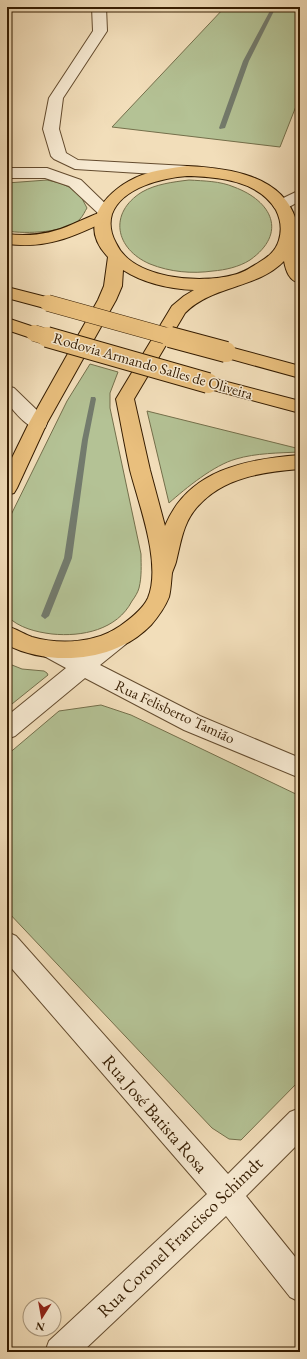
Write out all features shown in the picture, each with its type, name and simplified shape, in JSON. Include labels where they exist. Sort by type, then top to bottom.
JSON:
[{"type":"main road","points":[[232,281],[192,285],[162,280],[136,271],[116,256],[106,243],[102,228],[104,214],[116,197],[135,184],[160,175],[187,171],[216,172],[243,179],[265,190],[281,205],[290,222],[288,240],[294,270],[300,278]]},
{"type":"main road","points":[[7,239],[22,242],[51,239],[104,214]]},
{"type":"main road","points":[[163,575],[160,548],[125,399],[178,310],[187,300],[201,293],[258,272],[278,257],[288,240]]},
{"type":"main road","points":[[7,488],[38,423],[110,293],[113,286],[116,256]]},
{"type":"main road","points":[[7,292],[300,372]]},
{"type":"main road","name":"Rodovia Armando Salles de Oliveira","points":[[7,324],[208,383],[300,407]]},
{"type":"main road","points":[[7,635],[20,642],[52,650],[86,648],[118,638],[142,620],[158,598],[176,524],[187,504],[208,486],[231,474],[266,465],[300,462]]},
{"type":"street","points":[[99,7],[100,31],[56,98],[51,129],[59,156],[75,164],[187,171]]},
{"type":"street","points":[[7,173],[47,174],[75,183],[104,214]]},
{"type":"street","points":[[281,205],[300,195]]},
{"type":"street","points":[[7,392],[38,423]]},
{"type":"street","points":[[7,729],[118,638]]},
{"type":"street","name":"Rua Felisberto Tamião","points":[[52,650],[192,723],[300,768]]},
{"type":"street","name":"Rua José Batista Rosa","points":[[7,944],[227,1195],[300,1287]]},
{"type":"street","name":"Rua Coronel Francisco Schimdt","points":[[60,1352],[227,1195],[300,1122]]},
{"type":"green space","points":[[225,7],[300,7],[300,96],[280,147],[112,127]]},
{"type":"green space","points":[[47,180],[60,183],[78,191],[87,208],[81,218],[74,224],[56,230],[35,232],[7,231],[7,183]]},
{"type":"green space","points":[[189,180],[229,185],[247,193],[258,201],[266,209],[272,229],[269,239],[262,250],[250,260],[237,266],[205,272],[181,272],[150,264],[138,257],[129,249],[123,240],[120,230],[120,220],[124,210],[131,201],[142,192],[153,187]]},
{"type":"green space","points":[[90,364],[118,372],[110,393],[110,408],[141,554],[139,590],[125,611],[117,619],[98,630],[87,633],[63,635],[34,631],[17,624],[7,616],[7,523],[67,401]]},
{"type":"green space","points":[[147,411],[300,449],[300,452],[251,456],[228,462],[201,478],[169,503]]},
{"type":"green space","points":[[7,663],[22,669],[44,671],[48,675],[7,708]]},
{"type":"green space","points":[[101,705],[131,715],[300,796],[300,1080],[241,1140],[229,1139],[212,1128],[7,911],[7,755],[59,711]]},
{"type":"waterway","points":[[222,128],[246,61],[274,7]]},
{"type":"waterway","points":[[45,616],[68,558],[85,440],[93,399]]}]
